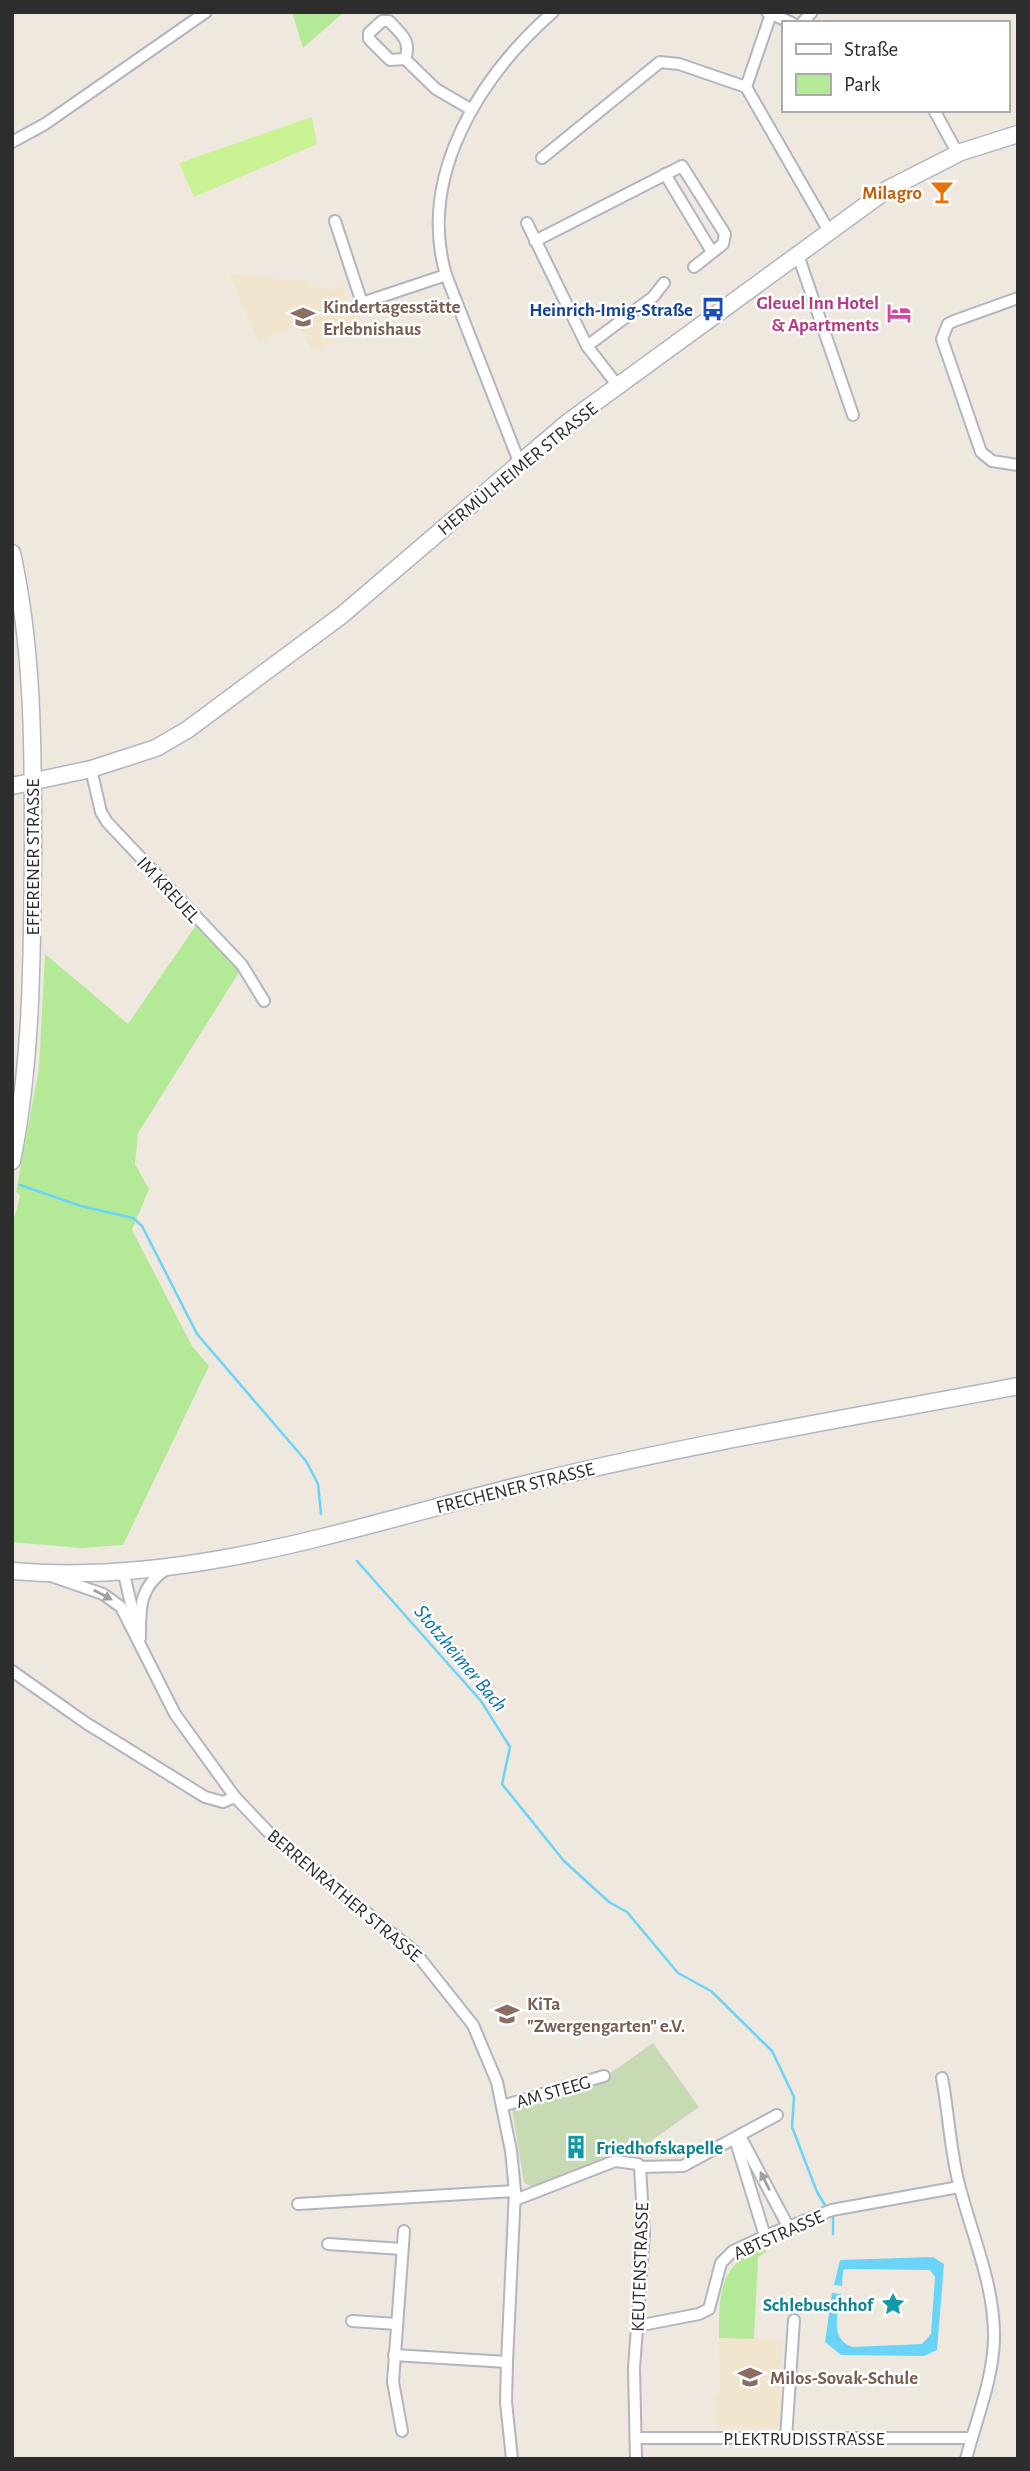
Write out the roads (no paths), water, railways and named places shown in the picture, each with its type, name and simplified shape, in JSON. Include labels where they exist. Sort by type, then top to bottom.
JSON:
[{"type":"street","points":[[12,142],[45,124],[206,12]]},
{"type":"street","points":[[520,464],[446,275],[438,250],[438,213],[444,177],[472,110],[512,52],[553,12]]},
{"type":"street","points":[[746,86],[769,13],[787,21]]},
{"type":"street","points":[[405,59],[436,89],[472,110]]},
{"type":"street","points":[[542,158],[660,62],[679,64],[746,86],[830,233]]},
{"type":"street","points":[[935,112],[958,154]]},
{"type":"street","name":"HERMÜLHEIMER STRASSE","points":[[12,786],[91,769],[156,748],[187,730],[331,624],[567,423],[888,189],[958,154],[1018,134]]},
{"type":"street","points":[[535,241],[679,166],[685,168],[726,239],[694,267]]},
{"type":"street","points":[[665,174],[712,252]]},
{"type":"street","points":[[335,220],[362,303],[446,275]]},
{"type":"street","points":[[527,223],[587,346],[618,386]]},
{"type":"street","points":[[799,255],[853,415]]},
{"type":"street","points":[[587,346],[653,297],[664,283]]},
{"type":"street","points":[[1018,298],[947,324],[942,339],[981,452],[992,461],[1018,465]]},
{"type":"street","name":"EFFERENER STRASSE","points":[[12,554],[27,655],[33,781],[31,993],[19,1128],[12,1161]]},
{"type":"street","name":"IM KREUEL","points":[[91,769],[101,812],[107,822],[242,965],[264,1001]]},
{"type":"street","name":"FRECHENER STRASSE","points":[[12,1571],[124,1574],[258,1554],[444,1504],[663,1452],[1018,1386]]},
{"type":"street","name":"BERRENRATHER STRASSE","points":[[140,1640],[142,1594],[154,1578],[165,1570]]},
{"type":"street","name":"BERRENRATHER STRASSE","points":[[47,1574],[113,1601],[140,1640],[175,1714],[235,1797],[272,1836],[375,1916],[432,1969],[463,2008],[478,2035],[491,2063],[502,2106],[515,2195],[506,2402],[512,2459]]},
{"type":"street","name":"BERRENRATHER STRASSE","points":[[124,1574],[140,1640]]},
{"type":"street","points":[[12,1671],[86,1723],[205,1797],[223,1802],[235,1797]]},
{"type":"street","name":"AM STEEG","points":[[502,2106],[604,2076]]},
{"type":"street","points":[[942,2078],[959,2187],[977,2243],[993,2315],[994,2341],[989,2373],[966,2459]]},
{"type":"street","points":[[298,2204],[515,2195],[615,2161],[638,2164],[640,2167],[683,2165],[777,2115]]},
{"type":"street","points":[[737,2137],[789,2228]]},
{"type":"street","points":[[737,2137],[765,2236]]},
{"type":"street","name":"KEUTENSTRASSE","points":[[636,2459],[637,2326],[644,2234],[640,2167]]},
{"type":"street","name":"ABTSTRASSE","points":[[637,2326],[699,2314],[709,2309],[720,2263],[725,2257],[765,2236],[846,2206],[959,2187]]},
{"type":"street","points":[[402,2431],[393,2382],[404,2231]]},
{"type":"street","points":[[328,2244],[402,2249]]},
{"type":"street","points":[[786,2438],[794,2320]]},
{"type":"street","points":[[352,2321],[397,2325]]},
{"type":"street","points":[[394,2355],[507,2362]]},
{"type":"street","name":"PLEKTRUDISSTRASSE","points":[[636,2438],[972,2438]]},
{"type":"water","points":[[933,2257],[944,2264],[937,2350],[924,2356],[841,2355],[825,2342],[832,2293],[841,2294],[837,2317],[840,2338],[852,2347],[922,2344],[931,2334],[935,2277],[930,2270],[848,2269],[843,2270],[842,2286],[834,2285],[840,2260]]},
{"type":"waterway","name":"Stotzheimer Bach","points":[[20,1185],[81,1206],[133,1218],[142,1226],[197,1334],[306,1461],[318,1484],[321,1514]]},
{"type":"waterway","name":"Stotzheimer Bach","points":[[357,1561],[481,1701],[510,1747],[502,1784],[564,1861],[609,1902],[627,1912],[678,1973],[711,1991],[772,2051],[794,2097],[792,2127],[817,2192],[825,2205]]},
{"type":"waterway","name":"Stotzheimer Bach","points":[[833,2215],[833,2234]]},
{"type":"place","name":"Milagro","points":[[942,192]]},
{"type":"place","name":"Heinrich-Imig-Straße","points":[[713,309]]},
{"type":"place","name":"Gleuel Inn Hotel & Apartments","points":[[899,313]]},
{"type":"place","name":"Kindertagesstätte Erlebnishaus","points":[[303,317]]},
{"type":"place","name":"KiTa \"Zwergengarten\" e.V.","points":[[507,2014]]},
{"type":"place","name":"Friedhofskapelle","points":[[576,2147]]},
{"type":"place","name":"Schlebuschhof","points":[[893,2304]]},
{"type":"place","name":"Milos-Sovak-Schule","points":[[750,2377]]}]
